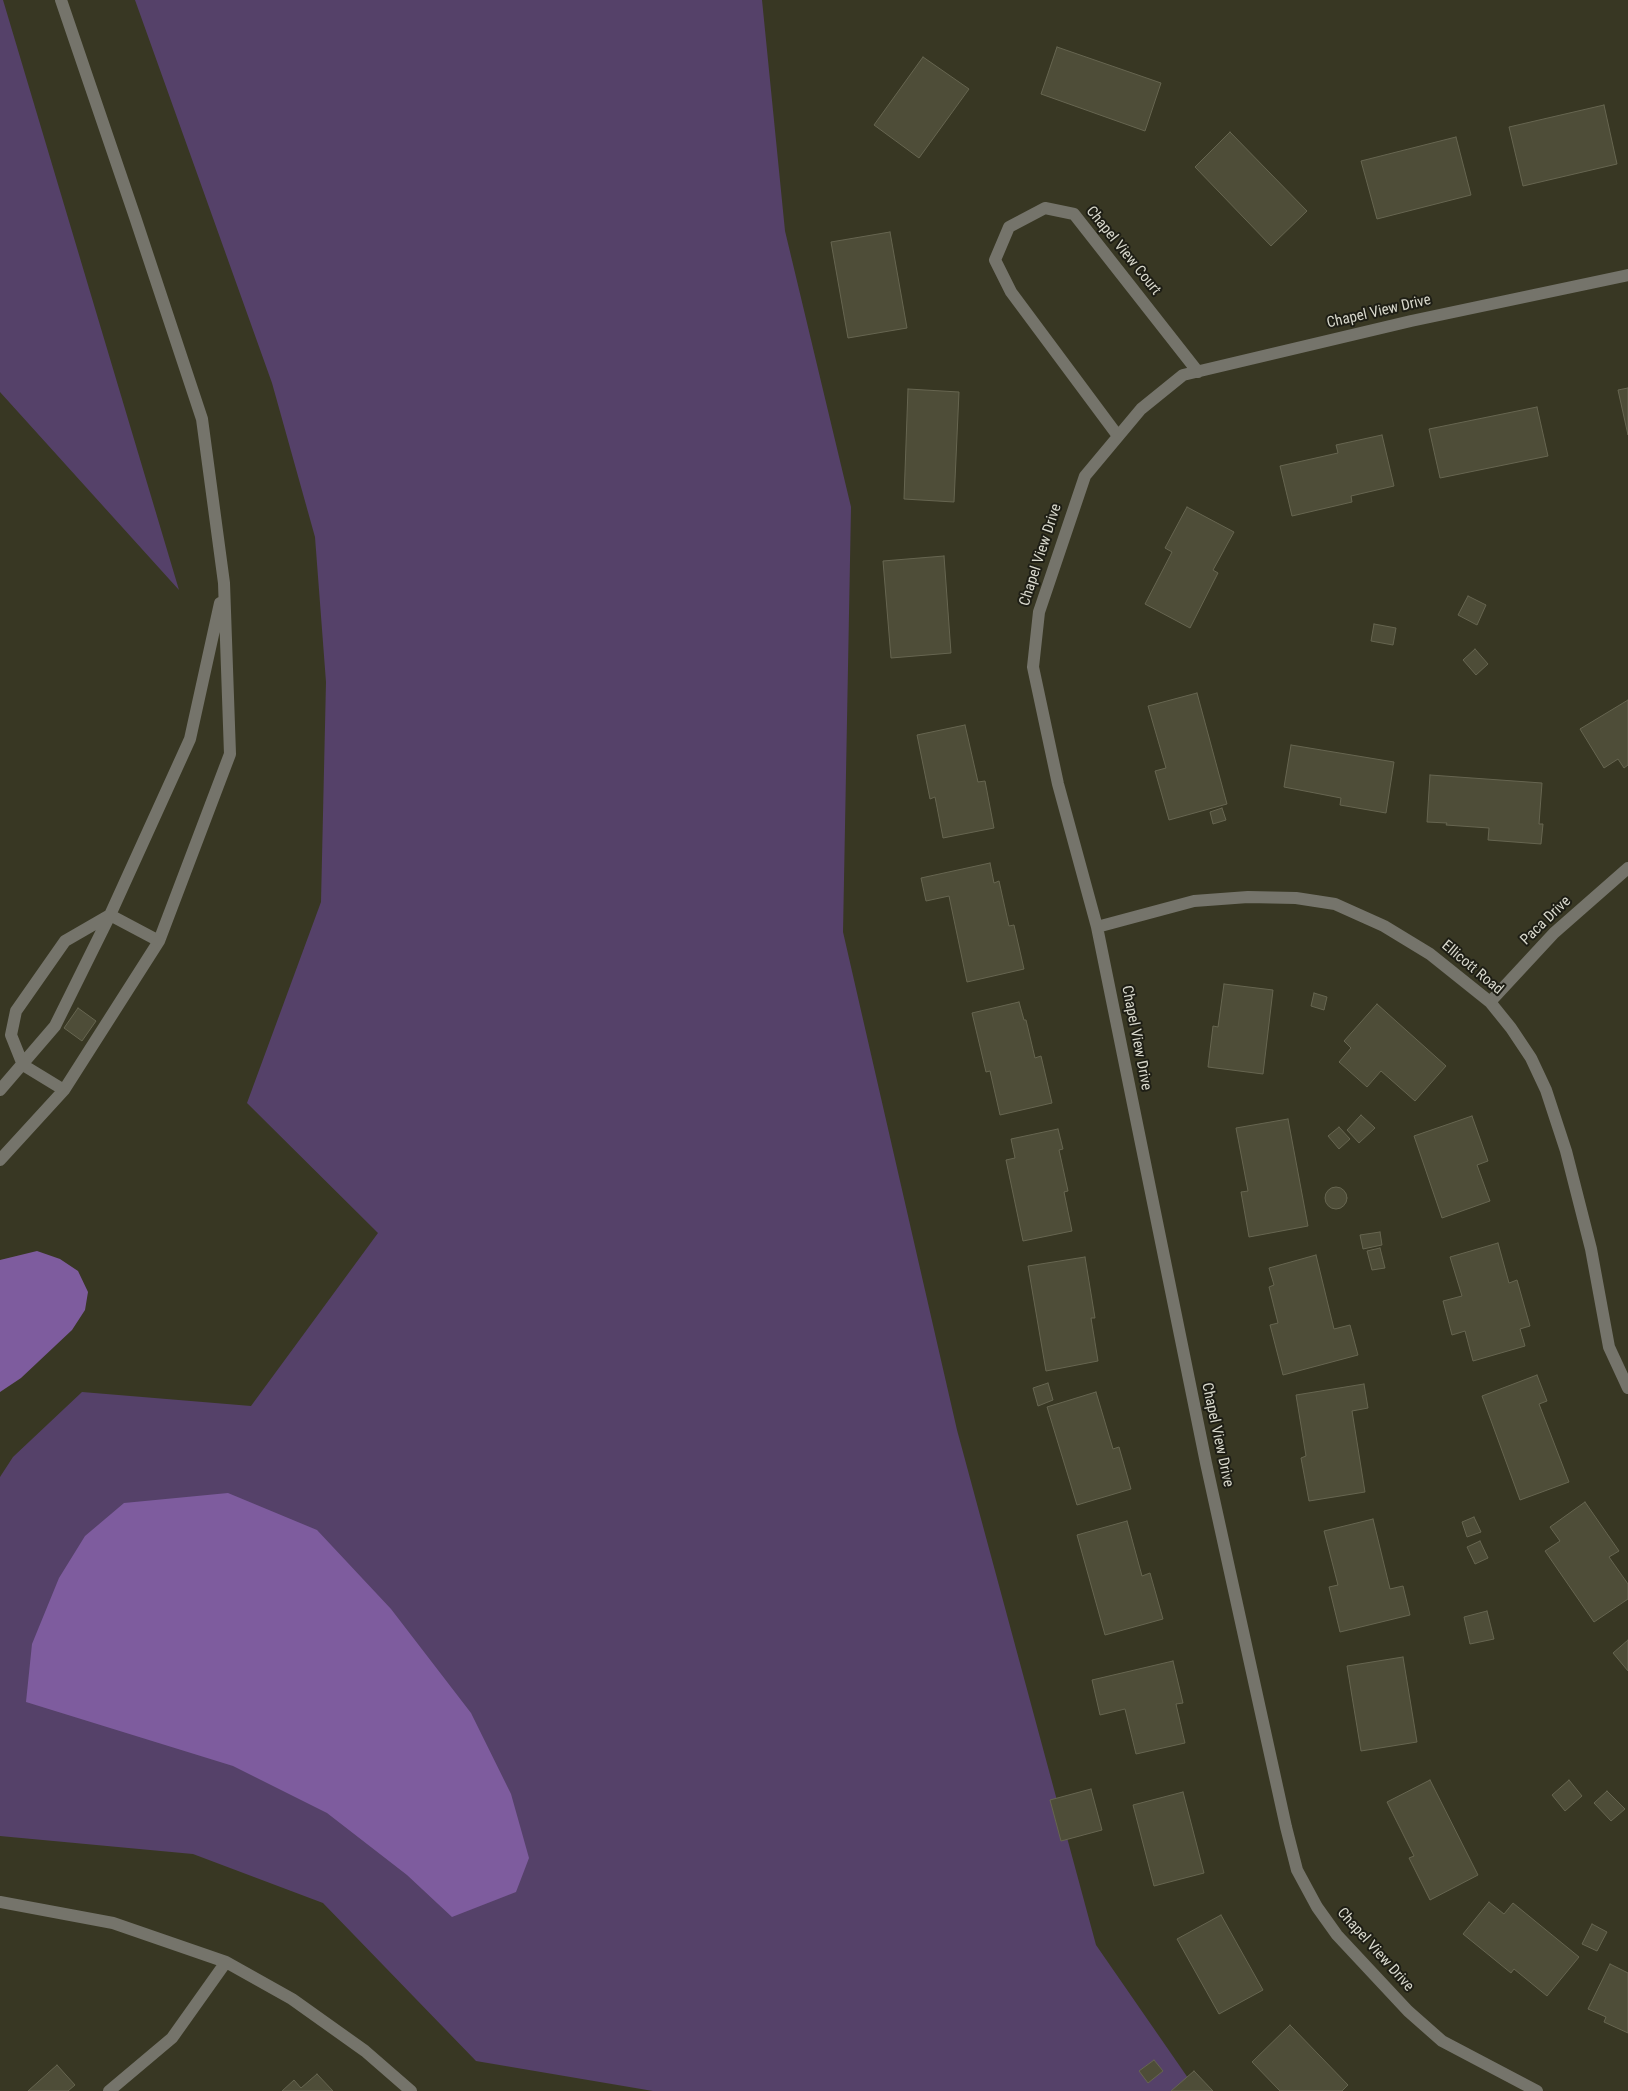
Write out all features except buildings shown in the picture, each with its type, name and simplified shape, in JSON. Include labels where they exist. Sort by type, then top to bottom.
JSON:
[{"type":"street","points":[[0,1160],[64,1090],[159,941],[230,754],[224,583],[202,419],[61,0]]},
{"type":"street","name":"Chapel View Court","points":[[1118,436],[1011,292],[995,260],[1010,227],[1045,208],[1074,214],[1198,372]]},
{"type":"street","name":"Chapel View Drive","points":[[1537,2091],[1442,2042],[1408,2011],[1337,1935],[1317,1906],[1298,1870],[1286,1826],[1206,1463],[1097,927],[1058,784],[1033,667],[1038,612],[1085,476],[1141,408],[1183,375],[1410,321],[1628,275]]},
{"type":"street","points":[[0,1090],[55,1026],[110,915],[190,739],[224,583]]},
{"type":"street","name":"Paca Drive","points":[[1490,1002],[1554,933],[1628,868]]},
{"type":"street","name":"Ellicott Road","points":[[1097,927],[1194,901],[1248,897],[1296,898],[1335,904],[1384,926],[1430,954],[1490,1002],[1511,1028],[1526,1051],[1546,1090],[1566,1151],[1591,1249],[1609,1347],[1628,1388]]},
{"type":"street","points":[[110,915],[159,941]]},
{"type":"street","points":[[64,1090],[23,1065],[11,1035],[16,1011],[64,940],[110,915]]},
{"type":"street","points":[[0,1902],[113,1923],[226,1962],[292,1999],[365,2051],[411,2091]]},
{"type":"street","points":[[109,2091],[172,2038],[226,1962]]},
{"type":"shaded area","points":[[0,0],[3,0],[179,590],[0,392]]},
{"type":"shaded area","points":[[135,0],[762,0],[785,231],[851,507],[843,932],[957,1430],[1096,1945],[1197,2091],[653,2091],[476,2061],[323,1903],[193,1854],[0,1836],[0,1477],[13,1457],[82,1392],[251,1406],[378,1233],[247,1103],[321,902],[326,682],[315,537],[272,383]]},
{"type":"shaded area","points":[[37,1251],[60,1259],[78,1271],[88,1292],[85,1310],[72,1330],[21,1378],[0,1392],[0,1260]]},
{"type":"shaded area","points":[[228,1493],[317,1530],[391,1609],[471,1713],[511,1794],[529,1858],[516,1892],[452,1917],[407,1875],[327,1813],[233,1766],[26,1702],[32,1644],[59,1578],[85,1536],[124,1503]]}]
